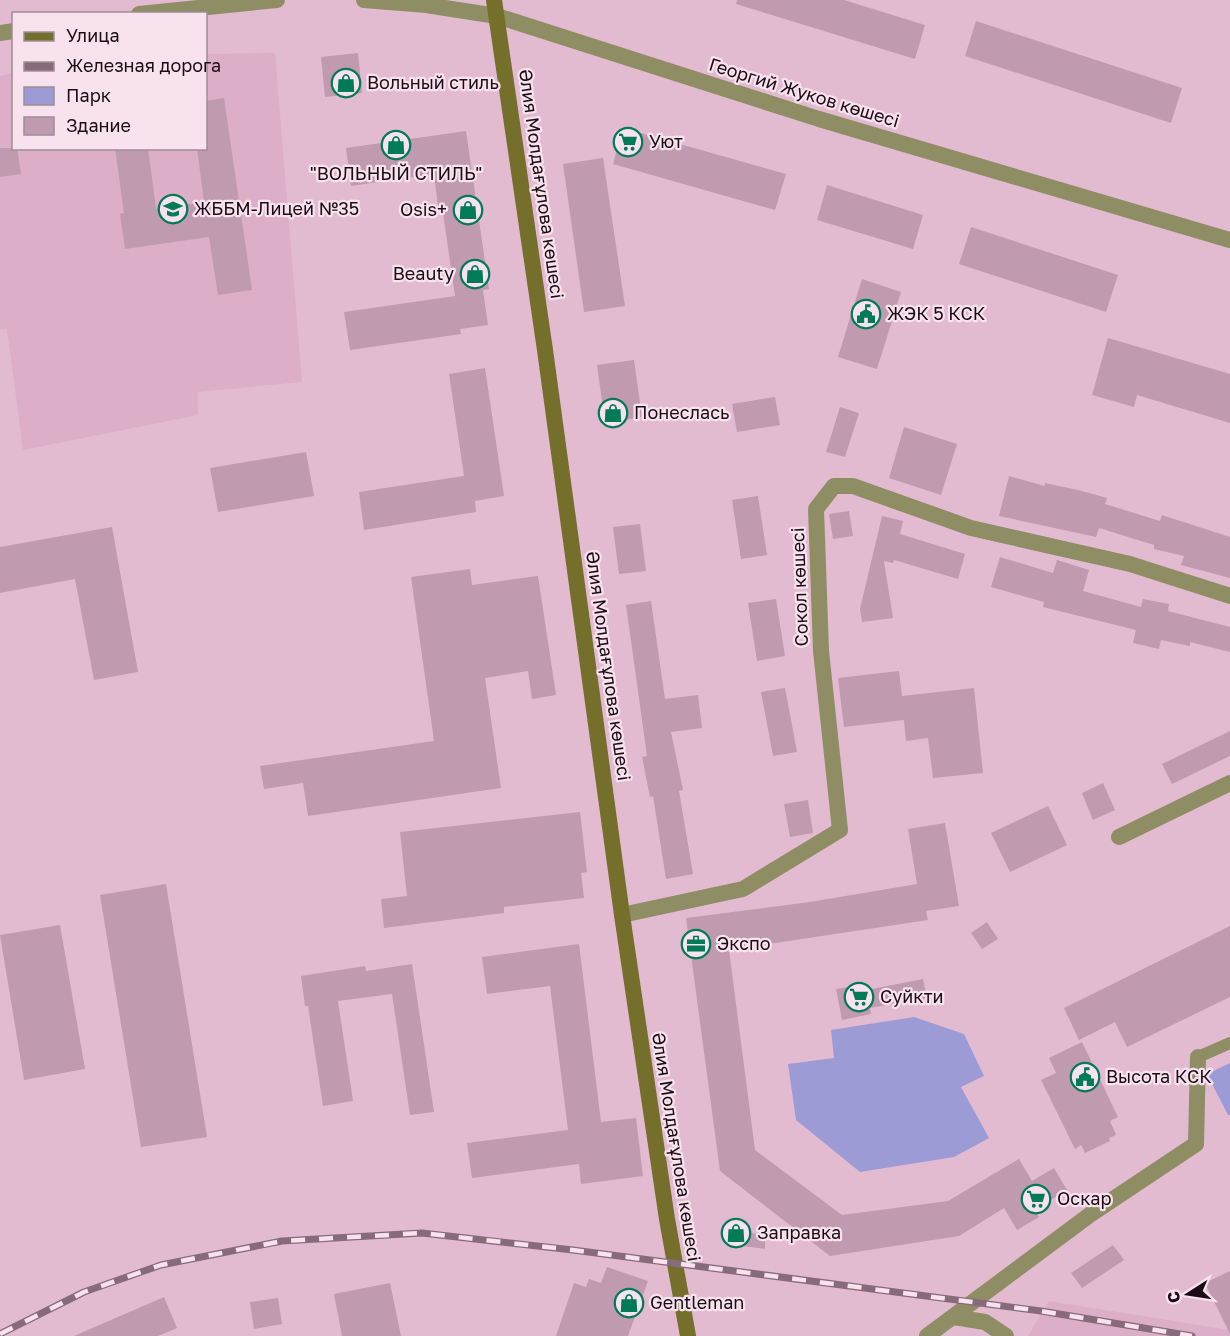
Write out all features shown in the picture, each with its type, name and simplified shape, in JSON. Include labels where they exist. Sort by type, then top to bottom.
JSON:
[{"type":"main road","name":"Әлия Молдағұлова көшесі","points":[[495,8],[622,915],[667,1220],[688,1336]]},
{"type":"street","points":[[159,12],[278,0]]},
{"type":"street","name":"Георгий Жуков көшесі","points":[[364,0],[495,8],[819,119],[1230,240]]},
{"type":"street","name":"Сокол көшесі","points":[[622,915],[743,889],[840,830],[821,651],[816,509],[834,486],[853,486],[971,528],[1130,564],[1230,596]]},
{"type":"street","points":[[1119,837],[1230,783]]},
{"type":"street","points":[[927,1336],[1091,1214],[1196,1144],[1198,1057],[1230,1043]]},
{"type":"street","points":[[954,1317],[985,1322],[1006,1336]]},
{"type":"shaded area","name":"ЖББМ-Лицей №35","points":[[275,53],[302,382],[198,392],[198,415],[23,450],[7,329],[0,330],[0,76],[12,73],[12,150],[207,150],[207,54]]},
{"type":"shaded area","points":[[1049,1301],[1230,1330],[1230,1336],[1028,1336]]},
{"type":"green space","points":[[914,1017],[964,1034],[984,1076],[961,1087],[989,1138],[954,1157],[860,1172],[796,1120],[788,1064],[834,1058],[831,1030]]},
{"type":"green space","points":[[1230,1063],[1230,1115],[1228,1115],[1207,1074]]},
{"type":"building","points":[[737,0],[844,0],[925,25],[915,59],[736,4]]},
{"type":"building","points":[[976,21],[1182,88],[1171,123],[965,56]]},
{"type":"building","points":[[358,53],[362,93],[325,97],[321,57]]},
{"type":"building","points":[[224,98],[252,290],[218,295],[209,237],[125,249],[120,214],[124,213],[115,150],[148,150],[156,209],[204,202],[197,150],[207,150],[207,101]]},
{"type":"building","points":[[623,128],[786,174],[775,210],[613,164]]},
{"type":"building","points":[[466,131],[489,289],[483,290],[488,325],[460,329],[461,334],[350,350],[344,312],[455,296],[442,206],[438,206],[434,174],[351,186],[346,148]]},
{"type":"building","points":[[0,148],[17,150],[21,174],[0,177]]},
{"type":"building","points":[[603,158],[625,306],[584,312],[563,164]]},
{"type":"building","points":[[827,185],[923,215],[913,249],[817,220]]},
{"type":"building","points":[[971,227],[1118,275],[1106,312],[959,264]]},
{"type":"building","points":[[862,279],[901,292],[877,369],[838,357]]},
{"type":"building","points":[[1108,338],[1230,374],[1230,423],[1137,395],[1134,407],[1092,395]]},
{"type":"building","points":[[634,360],[642,417],[605,423],[597,365]]},
{"type":"building","points":[[485,368],[504,496],[475,501],[476,512],[364,530],[359,492],[464,476],[449,374]]},
{"type":"building","points":[[775,397],[780,425],[737,432],[732,404]]},
{"type":"building","points":[[840,407],[859,413],[845,457],[826,452]]},
{"type":"building","points":[[904,427],[957,444],[941,495],[889,478]]},
{"type":"building","points":[[306,452],[314,496],[218,512],[210,468]]},
{"type":"building","points":[[1009,476],[1045,486],[1045,483],[1107,498],[1105,504],[1160,521],[1162,515],[1230,537],[1230,578],[1181,565],[1184,556],[1154,549],[1154,545],[1099,528],[1096,537],[999,516]]},
{"type":"building","points":[[758,496],[767,555],[741,559],[732,500]]},
{"type":"building","points":[[849,511],[853,536],[833,539],[829,514]]},
{"type":"building","points":[[882,516],[903,521],[900,534],[965,554],[958,579],[894,560],[893,563],[884,561],[893,618],[862,622],[860,609]]},
{"type":"building","points":[[640,524],[646,571],[619,574],[613,527]]},
{"type":"building","points":[[112,527],[138,672],[94,680],[75,579],[0,593],[0,547]]},
{"type":"building","points":[[1000,557],[1053,573],[1057,560],[1089,570],[1083,591],[1141,607],[1143,599],[1169,604],[1168,611],[1230,627],[1230,652],[1190,642],[1190,646],[1161,640],[1159,649],[1133,643],[1136,630],[1043,607],[1044,602],[991,587]]},
{"type":"building","points":[[470,569],[472,585],[538,576],[556,695],[532,699],[528,671],[485,678],[501,788],[308,816],[303,783],[264,789],[260,766],[434,741],[411,577]]},
{"type":"building","points":[[776,599],[785,656],[757,661],[748,603]]},
{"type":"building","points":[[651,601],[665,699],[698,695],[702,728],[671,732],[683,790],[679,791],[693,874],[666,879],[653,796],[650,797],[642,757],[647,756],[626,605]]},
{"type":"building","points":[[899,671],[902,696],[974,688],[983,773],[933,778],[928,738],[906,741],[904,720],[844,727],[838,678]]},
{"type":"building","points":[[785,688],[797,752],[773,756],[761,692]]},
{"type":"building","points":[[1230,731],[1230,756],[1172,784],[1162,764]]},
{"type":"building","points":[[1103,783],[1115,810],[1093,820],[1082,793]]},
{"type":"building","points":[[808,800],[813,833],[790,837],[784,804]]},
{"type":"building","points":[[1048,806],[1067,845],[1010,872],[991,833]]},
{"type":"building","points":[[580,812],[587,872],[581,873],[584,898],[504,907],[504,913],[384,928],[381,899],[407,896],[400,832]]},
{"type":"building","points":[[945,823],[959,906],[926,911],[928,920],[729,950],[755,1150],[842,1215],[948,1201],[1019,1159],[1032,1181],[1054,1168],[1067,1190],[1034,1210],[1039,1217],[1017,1230],[1004,1208],[959,1236],[830,1256],[720,1171],[686,918],[810,902],[917,884],[908,829]]},
{"type":"building","points":[[166,884],[207,1137],[141,1147],[100,895]]},
{"type":"building","points":[[987,922],[998,939],[982,949],[971,933]]},
{"type":"building","points":[[60,925],[85,1069],[24,1080],[0,935]]},
{"type":"building","points":[[1230,926],[1230,997],[1127,1047],[1115,1022],[1079,1040],[1064,1008]]},
{"type":"building","points":[[579,944],[601,1122],[636,1118],[643,1176],[581,1184],[579,1164],[472,1178],[467,1143],[568,1130],[550,986],[487,994],[482,957]]},
{"type":"building","points":[[412,964],[434,1112],[410,1115],[392,994],[338,1001],[353,1101],[323,1106],[308,1006],[305,1006],[301,976],[365,966],[366,971]]},
{"type":"building","points":[[923,979],[927,998],[870,1008],[871,1014],[842,1020],[836,989],[866,984],[867,990]]},
{"type":"building","points":[[1082,1042],[1118,1117],[1110,1121],[1116,1135],[1109,1138],[1110,1141],[1085,1153],[1081,1145],[1075,1149],[1041,1080],[1056,1073],[1049,1058]]},
{"type":"building","points":[[722,1229],[765,1235],[765,1249],[726,1244]]},
{"type":"building","points":[[1113,1245],[1124,1260],[1082,1288],[1071,1273]]},
{"type":"building","points":[[607,1267],[648,1281],[628,1336],[556,1336],[574,1283],[586,1287],[589,1279],[601,1283]]},
{"type":"building","points":[[1230,1271],[1230,1334],[1205,1283]]},
{"type":"building","points":[[390,1283],[401,1336],[342,1336],[334,1294]]},
{"type":"building","points":[[164,1297],[177,1328],[158,1336],[74,1336]]},
{"type":"building","points":[[278,1298],[282,1324],[254,1329],[250,1302]]},
{"type":"railway","points":[[0,1334],[84,1292],[161,1265],[282,1241],[422,1233],[573,1250],[1041,1311],[1192,1336]]},
{"type":"place","name":"Вольный стиль","points":[[346,83]]},
{"type":"place","name":"Уют","points":[[628,142]]},
{"type":"place","name":"\"ВОЛЬНЫЙ СТИЛЬ\"","points":[[396,145]]},
{"type":"place","name":"ЖББМ-Лицей №35","points":[[173,209]]},
{"type":"place","name":"Osis+","points":[[468,210]]},
{"type":"place","name":"Beauty","points":[[475,274]]},
{"type":"place","name":"ЖЭК 5 КСК","points":[[866,314]]},
{"type":"place","name":"Понеслась","points":[[613,413]]},
{"type":"place","name":"Экспо","points":[[696,944]]},
{"type":"place","name":"Суйкти","points":[[859,997]]},
{"type":"place","name":"Высота КСК","points":[[1085,1077]]},
{"type":"place","name":"Оскар","points":[[1036,1199]]},
{"type":"place","name":"Заправка","points":[[736,1233]]},
{"type":"place","name":"Gentleman","points":[[629,1303]]}]
